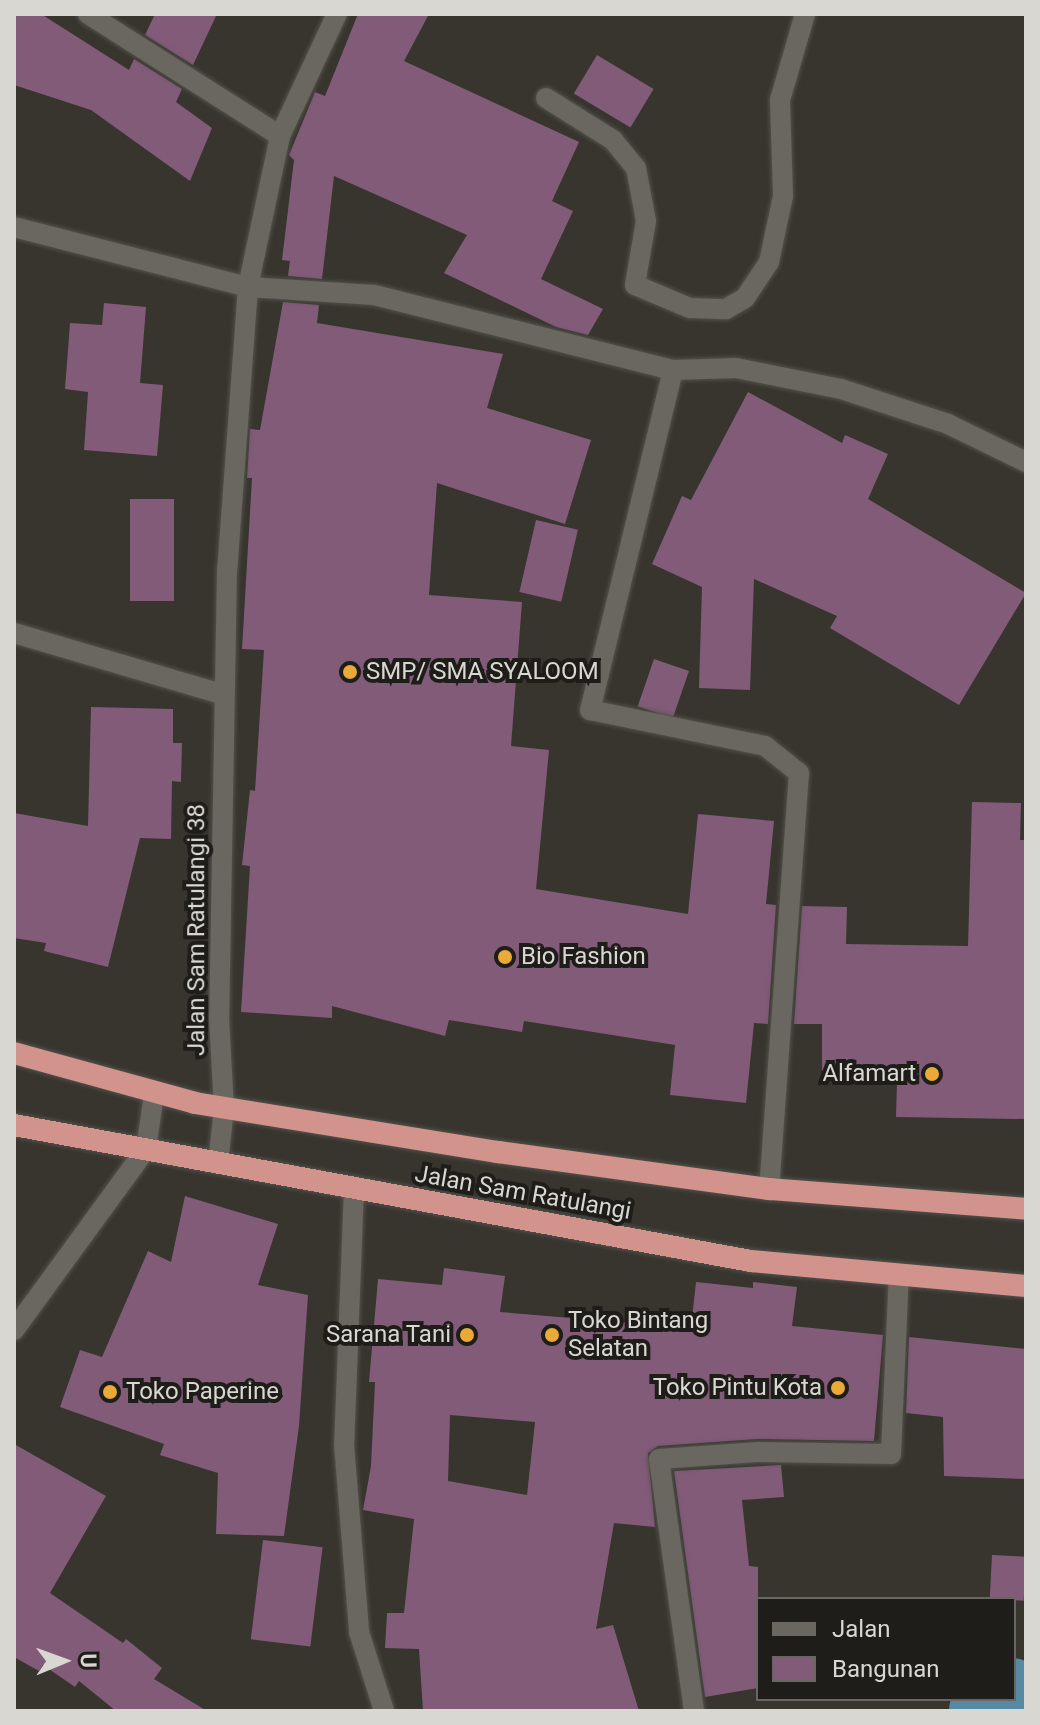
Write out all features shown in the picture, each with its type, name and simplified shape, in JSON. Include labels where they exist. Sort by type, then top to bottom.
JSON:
[{"type":"highway","points":[[14,1053],[154,1094],[224,1108],[769,1189],[1026,1209]]},
{"type":"highway","name":"Jalan Sam Ratulangi","points":[[14,1125],[751,1261],[1026,1286]]},
{"type":"street","points":[[88,14],[280,136]]},
{"type":"street","name":"Jalan Sam Ratulangi 38","points":[[218,1164],[224,1108],[219,1017],[227,570],[248,287],[280,136],[337,14]]},
{"type":"street","points":[[546,98],[613,140],[636,168],[646,221],[635,285],[690,308],[726,309],[745,298],[769,262],[783,196],[780,100],[805,14]]},
{"type":"street","points":[[14,227],[248,287],[374,295],[673,370],[736,368],[841,389],[948,424],[1026,462]]},
{"type":"street","points":[[673,370],[590,710],[765,746],[799,773],[769,1189]]},
{"type":"street","points":[[14,633],[224,695]]},
{"type":"street","points":[[14,1330],[146,1149],[154,1094]]},
{"type":"street","points":[[354,1188],[344,1444],[359,1632],[384,1711]]},
{"type":"street","points":[[694,1711],[659,1459],[758,1452],[891,1454],[899,1274]]},
{"type":"building","points":[[14,14],[41,14],[129,70],[134,59],[182,89],[176,102],[212,128],[190,181],[91,110],[14,85]]},
{"type":"building","points":[[155,14],[217,14],[193,65],[145,35]]},
{"type":"building","points":[[358,14],[429,14],[404,61],[579,142],[552,201],[573,211],[541,279],[603,309],[588,335],[556,327],[444,273],[467,235],[334,176],[322,279],[288,276],[290,261],[282,260],[294,160],[289,155],[315,92],[325,96]]},
{"type":"building","points":[[597,55],[654,89],[630,128],[574,94]]},
{"type":"building","points":[[283,302],[319,305],[317,323],[503,354],[487,408],[591,440],[565,524],[437,483],[429,595],[522,602],[511,746],[549,750],[536,889],[688,914],[698,814],[774,821],[766,904],[776,905],[768,1024],[754,1023],[746,1103],[670,1095],[675,1045],[524,1021],[522,1032],[449,1020],[445,1036],[332,1006],[332,1018],[241,1012],[250,866],[242,865],[250,790],[255,791],[264,650],[242,649],[252,478],[247,478],[250,429],[260,430]]},
{"type":"building","points":[[104,303],[146,307],[140,383],[163,385],[157,456],[84,450],[88,392],[65,389],[70,323],[102,325]]},
{"type":"building","points":[[748,392],[842,443],[845,435],[888,454],[868,499],[1026,593],[959,705],[830,628],[837,616],[754,579],[750,690],[699,688],[702,587],[652,564],[682,496],[691,500]]},
{"type":"building","points":[[130,499],[174,499],[174,601],[130,601]]},
{"type":"building","points":[[536,520],[578,530],[561,602],[519,592]]},
{"type":"building","points":[[654,659],[689,671],[673,718],[638,706]]},
{"type":"building","points":[[91,707],[173,709],[173,743],[182,743],[181,782],[172,781],[171,839],[140,838],[108,967],[44,951],[46,943],[14,938],[14,813],[88,826]]},
{"type":"building","points":[[972,802],[1021,803],[1020,840],[1026,840],[1026,1119],[896,1117],[897,1082],[822,1080],[822,1024],[794,1024],[802,906],[847,907],[846,944],[968,946]]},
{"type":"building","points":[[185,1196],[278,1224],[258,1285],[308,1295],[299,1426],[284,1536],[216,1534],[218,1473],[160,1455],[164,1444],[60,1407],[80,1350],[102,1357],[148,1251],[171,1262]]},
{"type":"building","points":[[444,1268],[505,1276],[500,1312],[691,1328],[696,1282],[753,1288],[753,1282],[797,1287],[792,1326],[883,1335],[874,1441],[757,1439],[658,1446],[648,1453],[655,1527],[614,1523],[596,1629],[613,1625],[639,1711],[423,1711],[419,1649],[385,1648],[387,1613],[404,1613],[414,1519],[363,1510],[371,1466],[375,1382],[369,1382],[378,1279],[442,1285]],"holes":[[[450,1415],[535,1422],[527,1495],[448,1481]]]},
{"type":"building","points":[[909,1337],[1026,1349],[1026,1479],[944,1476],[943,1417],[906,1413]]},
{"type":"building","points":[[14,1444],[106,1496],[50,1593],[123,1643],[126,1639],[162,1668],[154,1679],[207,1711],[116,1711],[79,1681],[75,1687],[43,1665],[39,1671],[14,1657]]},
{"type":"building","points":[[781,1465],[784,1497],[742,1500],[749,1566],[758,1567],[756,1688],[705,1697],[674,1471]]},
{"type":"building","points":[[263,1540],[323,1547],[310,1647],[251,1639]]},
{"type":"building","points":[[992,1555],[1026,1557],[1024,1601],[1016,1600],[1016,1597],[990,1597]]},
{"type":"waterway","points":[[990,1711],[1008,1701]]},
{"type":"place","name":"SMP/ SMA SYALOOM","points":[[350,672]]},
{"type":"place","name":"Bio Fashion","points":[[505,957]]},
{"type":"place","name":"Alfamart","points":[[932,1074]]},
{"type":"place","name":"Sarana Tani","points":[[467,1335]]},
{"type":"place","name":"Toko Bintang Selatan","points":[[552,1335]]},
{"type":"place","name":"Toko Pintu Kota","points":[[838,1388]]},
{"type":"place","name":"Toko Paperine","points":[[110,1392]]}]
